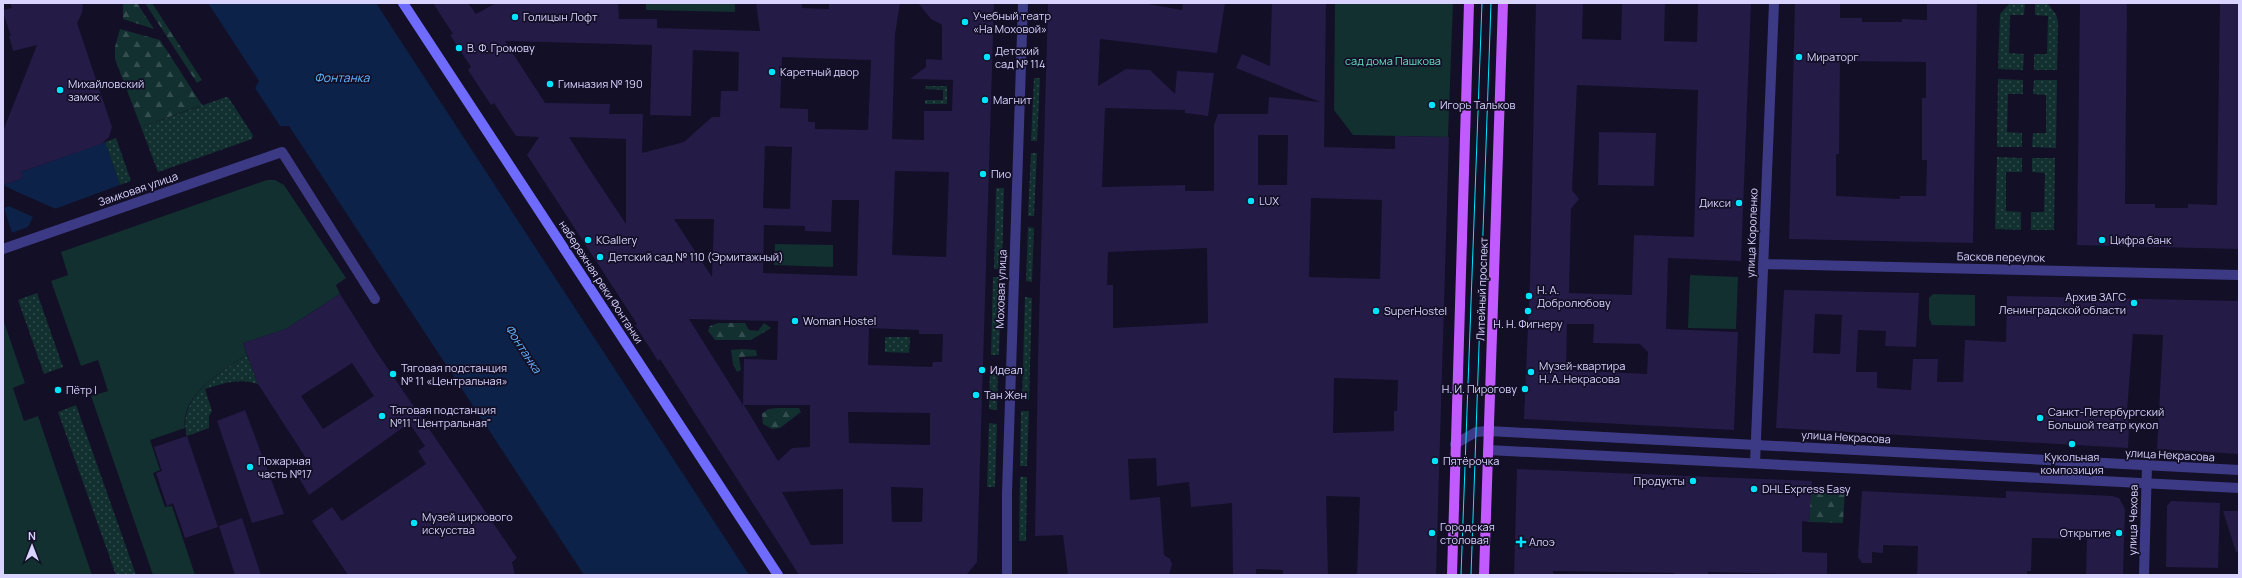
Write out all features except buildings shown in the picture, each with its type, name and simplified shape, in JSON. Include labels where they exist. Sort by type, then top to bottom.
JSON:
[{"type":"main road","name":"набережная реки Фонтанки","points":[[403,3],[778,575]]},
{"type":"main road","name":"Литейный проспект","points":[[1452,575],[1469,3]]},
{"type":"main road","name":"Литейный проспект","points":[[1484,575],[1503,3]]},
{"type":"street","name":"Моховая улица","points":[[1007,575],[1007,478],[1023,3]]},
{"type":"street","name":"улица Короленко","points":[[1756,463],[1774,3]]},
{"type":"street","name":"Замковая улица","points":[[3,249],[282,152],[375,299]]},
{"type":"street","name":"Басков переулок","points":[[1763,264],[2239,275]]},
{"type":"street","name":"улица Некрасова","points":[[1455,444],[1476,432],[1488,431],[2239,470]]},
{"type":"street","points":[[1488,450],[2239,488]]},
{"type":"street","name":"улица Чехова","points":[[2144,575],[2147,465]]},
{"type":"green space","points":[[123,3],[137,3],[154,29],[123,19]]},
{"type":"green space","points":[[145,3],[152,3],[202,80],[197,83]]},
{"type":"green space","points":[[646,3],[735,3],[735,12],[646,10]]},
{"type":"green space","name":"сад дома Пашкова","points":[[1335,3],[1453,3],[1448,137],[1353,135],[1334,110]]},
{"type":"green space","points":[[2010,3],[2025,3],[2024,15],[2010,15],[2009,53],[2024,54],[2023,70],[1998,69],[2000,14]]},
{"type":"green space","points":[[2035,3],[2047,3],[2056,14],[2058,22],[2057,70],[2034,70],[2034,54],[2047,54],[2048,16],[2035,15]]},
{"type":"green space","points":[[120,29],[160,40],[202,105],[141,127],[115,59],[115,47]]},
{"type":"green space","points":[[1034,78],[1040,78],[1037,141],[1031,141]]},
{"type":"green space","points":[[1998,79],[2023,80],[2023,94],[2008,94],[2007,132],[2022,133],[2022,147],[1997,147]]},
{"type":"green space","points":[[2034,80],[2057,80],[2056,148],[2032,147],[2033,133],[2046,133],[2046,95],[2033,94]]},
{"type":"green space","points":[[926,86],[947,86],[947,104],[925,104],[925,100],[943,100],[943,90],[925,89]]},
{"type":"green space","points":[[226,97],[229,98],[253,135],[252,139],[158,172],[141,127]]},
{"type":"green space","points":[[116,138],[131,181],[120,185],[105,142]]},
{"type":"green space","points":[[1031,153],[1037,153],[1034,216],[1028,216]]},
{"type":"green space","points":[[1997,157],[2022,158],[2022,172],[2006,172],[2006,211],[2021,212],[2021,230],[1995,229]]},
{"type":"green space","points":[[2032,158],[2055,158],[2054,230],[2031,230],[2031,212],[2044,212],[2045,173],[2032,172]]},
{"type":"green space","points":[[267,180],[275,180],[284,185],[346,278],[336,285],[340,294],[286,329],[243,343],[247,355],[216,376],[196,394],[189,405],[185,416],[185,428],[150,440],[160,470],[153,473],[165,507],[172,506],[195,575],[153,575],[91,396],[108,391],[98,360],[81,366],[51,281],[68,275],[61,252]]},
{"type":"green space","points":[[996,188],[1004,188],[1002,269],[994,269]]},
{"type":"green space","points":[[1028,227],[1034,228],[1032,282],[1026,281]]},
{"type":"green space","points":[[775,244],[833,245],[833,267],[774,265]]},
{"type":"green space","points":[[1690,275],[1738,277],[1736,329],[1688,328]]},
{"type":"green space","points":[[993,277],[1001,277],[999,355],[991,355]]},
{"type":"green space","points":[[37,293],[63,367],[44,374],[18,300]]},
{"type":"green space","points":[[1933,294],[1975,295],[1975,326],[1932,325],[1929,318],[1929,298]]},
{"type":"green space","points":[[1025,297],[1032,298],[1029,400],[1022,400]]},
{"type":"green space","points":[[3,319],[25,383],[13,388],[24,421],[38,416],[92,575],[3,575]]},
{"type":"green space","points":[[718,323],[745,323],[749,330],[758,331],[764,323],[771,328],[751,340],[715,340],[708,331],[710,326]]},
{"type":"green space","points":[[885,337],[910,337],[909,353],[885,352]]},
{"type":"green space","points":[[731,350],[756,350],[757,356],[739,357],[741,370],[737,372],[733,364]]},
{"type":"green space","points":[[247,355],[258,384],[238,381],[205,389],[212,411],[209,416],[209,428],[187,436],[185,422],[188,409],[194,398],[213,378]]},
{"type":"green space","points":[[990,367],[998,367],[997,410],[989,409]]},
{"type":"green space","points":[[76,405],[136,575],[116,575],[58,412]]},
{"type":"green space","points":[[799,408],[801,412],[780,428],[772,429],[763,424],[762,414],[768,409]]},
{"type":"green space","points":[[1021,411],[1029,411],[1027,466],[1020,466]]},
{"type":"green space","points":[[989,423],[997,424],[995,487],[987,487]]},
{"type":"green space","points":[[1020,477],[1027,477],[1026,541],[1019,541]]},
{"type":"green space","points":[[1811,487],[1845,489],[1843,523],[1809,522]]},
{"type":"water","name":"Фонтанка","points":[[208,3],[376,3],[749,575],[584,575],[289,126],[280,126],[253,135],[229,98],[255,88],[259,81]]},
{"type":"water","points":[[105,142],[120,185],[33,217],[28,227],[3,236],[3,208],[9,206],[15,191],[3,185],[23,178],[21,172]]},
{"type":"pier","points":[[255,88],[280,126],[253,135],[229,98]]},
{"type":"pier","points":[[3,185],[56,209],[33,217],[9,206],[4,208],[12,233],[3,236],[3,206],[7,205],[13,192],[3,187]]},
{"type":"tram line","points":[[1461,575],[1482,3]]},
{"type":"tram line","points":[[1471,575],[1491,3]]},
{"type":"place","name":"Голицын Лофт","points":[[515,17]]},
{"type":"place","name":"Учебный театр «На Моховой»","points":[[965,22]]},
{"type":"place","name":"В. Ф. Громову","points":[[459,48]]},
{"type":"place","name":"Детский сад № 114","points":[[987,57]]},
{"type":"place","name":"Мираторг","points":[[1799,57]]},
{"type":"place","name":"Каретный двор","points":[[772,72]]},
{"type":"place","name":"Гимназия № 190","points":[[550,84]]},
{"type":"place","name":"Михайловский замок","points":[[60,90]]},
{"type":"place","name":"Магнит","points":[[985,100]]},
{"type":"place","name":"Игорь Тальков","points":[[1432,105]]},
{"type":"place","name":"Пио","points":[[983,174]]},
{"type":"place","name":"LUX","points":[[1251,201]]},
{"type":"place","name":"Дикси","points":[[1739,203]]},
{"type":"place","name":"KGallery","points":[[588,240]]},
{"type":"place","name":"Цифра банк","points":[[2102,240]]},
{"type":"place","name":"Детский сад № 110 (Эрмитажный)","points":[[600,257]]},
{"type":"place","name":"Н. А. Добролюбову","points":[[1529,296]]},
{"type":"place","name":"Архив ЗАГС Ленинградской области","points":[[2134,303]]},
{"type":"place","name":"SuperHostel","points":[[1376,311]]},
{"type":"place","name":"Н. Н. Фигнеру","points":[[1528,311]]},
{"type":"place","name":"Woman Hostel","points":[[795,321]]},
{"type":"place","name":"Идеал","points":[[982,370]]},
{"type":"place","name":"Музей-квартира Н. А. Некрасова","points":[[1531,372]]},
{"type":"place","name":"Тяговая подстанция № 11 «Центральная»","points":[[393,374]]},
{"type":"place","name":"Н. И. Пирогову","points":[[1525,389]]},
{"type":"place","name":"Пётр I","points":[[58,390]]},
{"type":"place","name":"Тан Жен","points":[[976,395]]},
{"type":"place","name":"Тяговая подстанция №11 \"Центральная\"","points":[[382,416]]},
{"type":"place","name":"Санкт-Петербургский Большой театр кукол","points":[[2040,418]]},
{"type":"place","name":"Кyкольная композиция","points":[[2072,444]]},
{"type":"place","name":"Пятёрочка","points":[[1435,461]]},
{"type":"place","name":"Пожарная часть №17","points":[[250,467]]},
{"type":"place","name":"Продукты","points":[[1693,481]]},
{"type":"place","name":"DHL Express Easy","points":[[1754,489]]},
{"type":"place","name":"Музей циркового искусства","points":[[414,523]]},
{"type":"place","name":"Городская столовая","points":[[1432,533]]},
{"type":"place","name":"Открытие","points":[[2119,533]]},
{"type":"place","name":"Алоэ","points":[[1521,542]]}]
